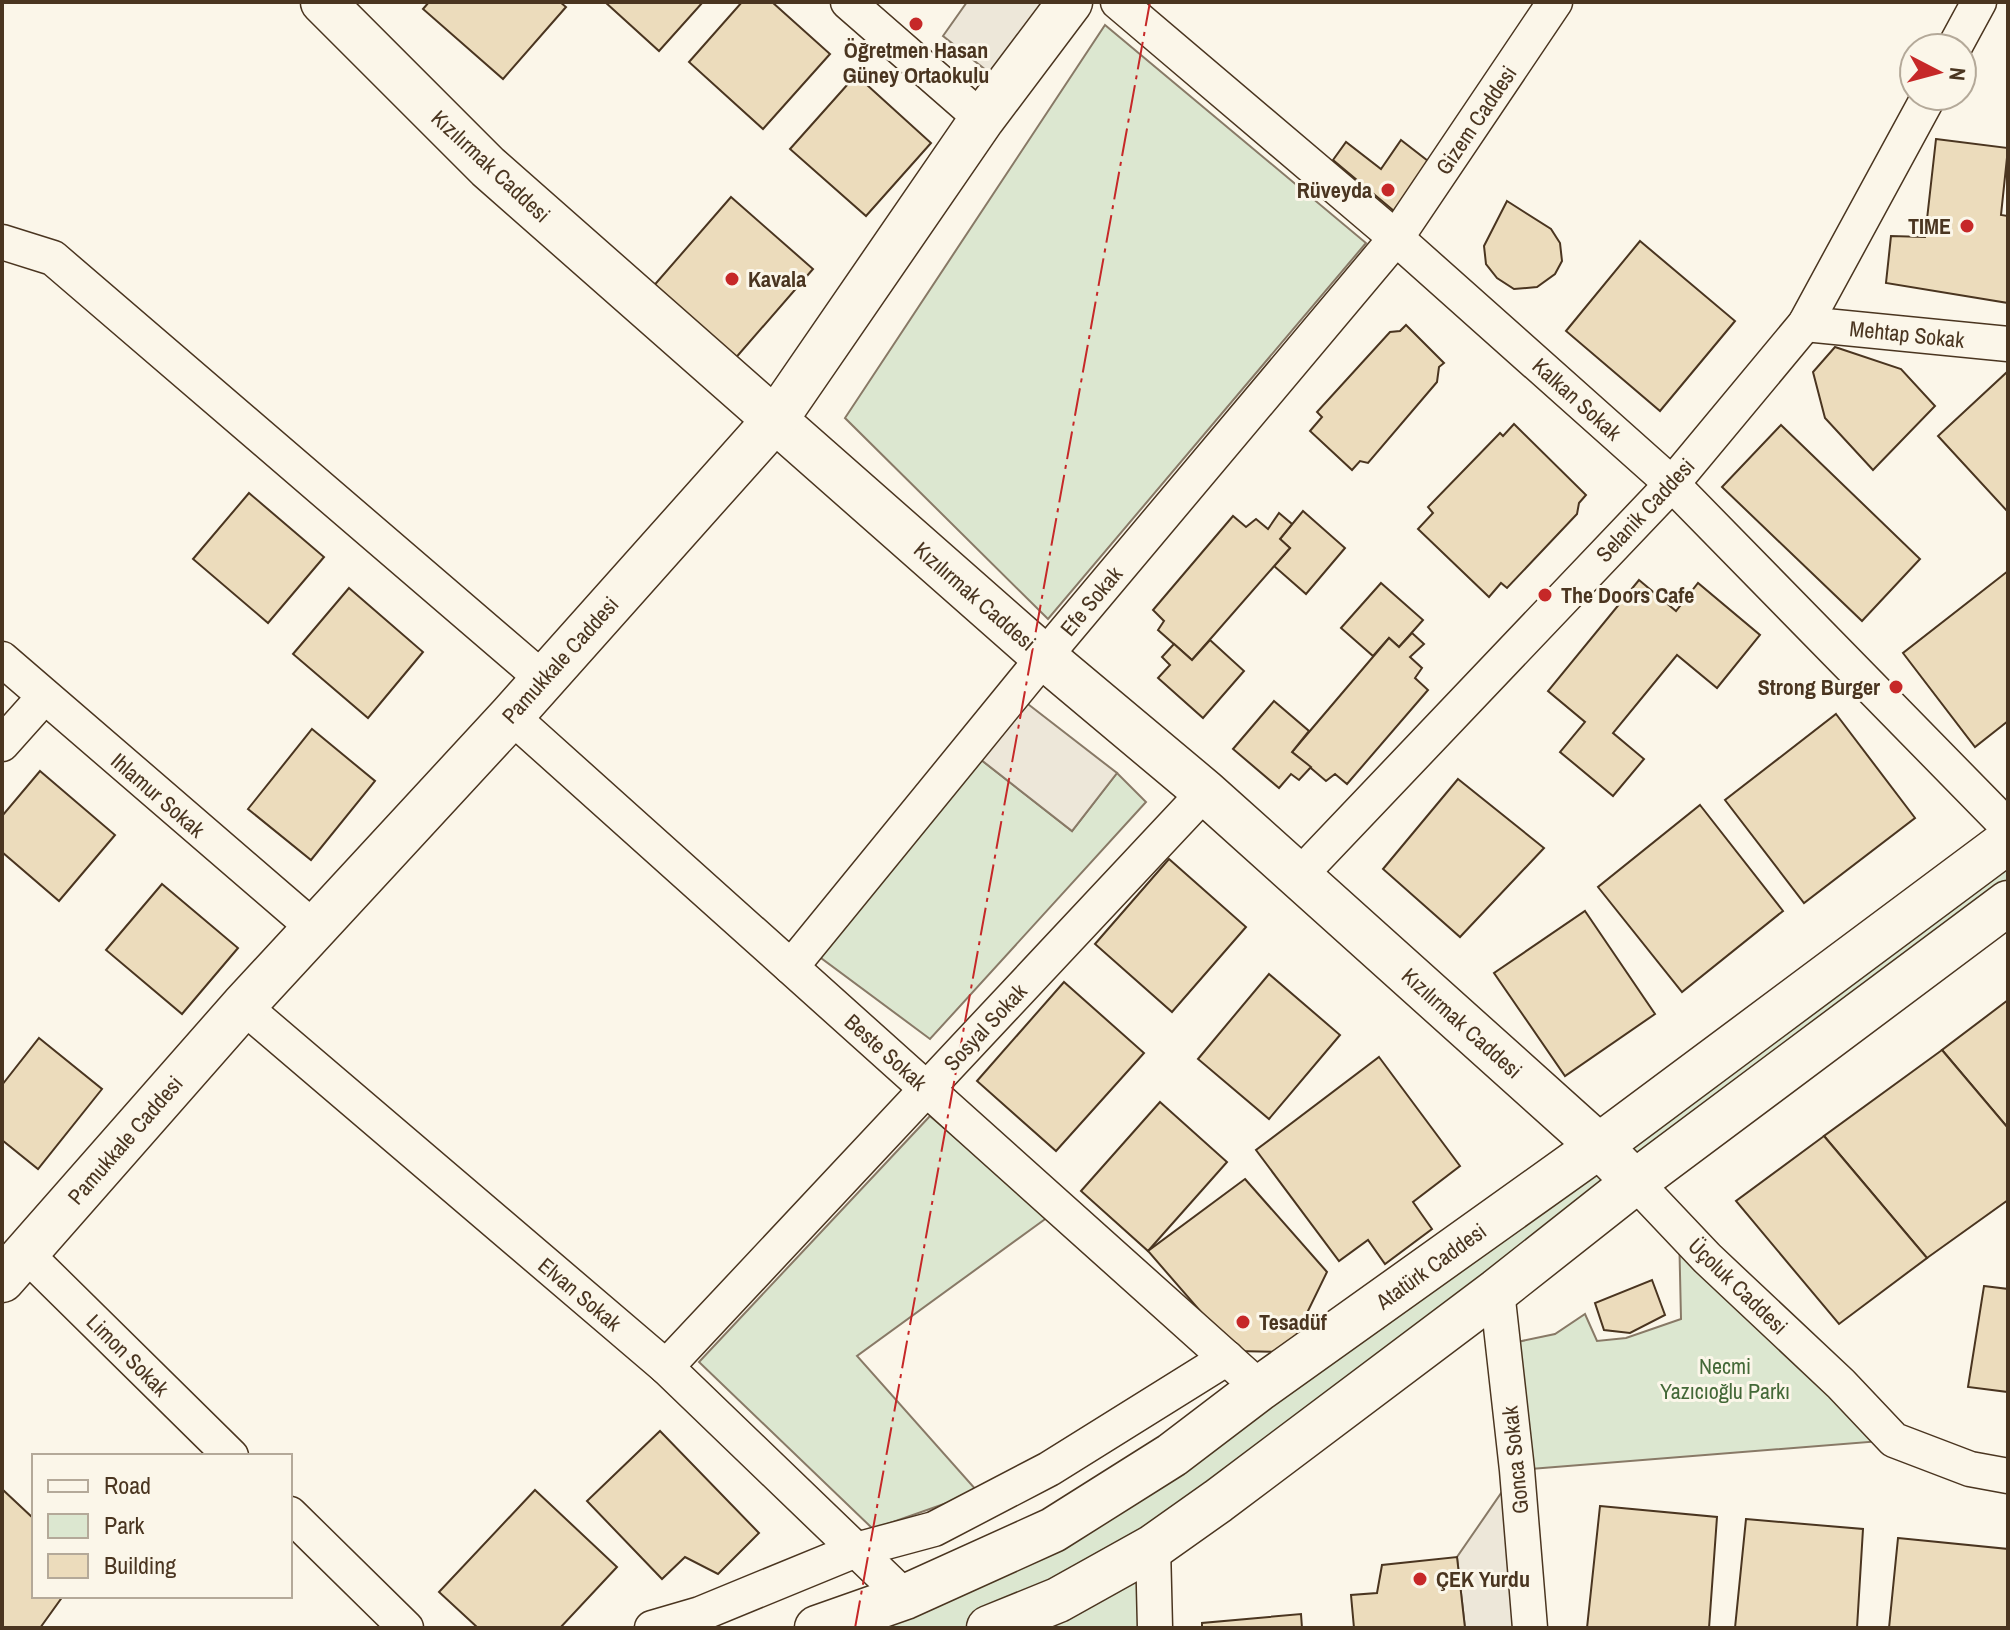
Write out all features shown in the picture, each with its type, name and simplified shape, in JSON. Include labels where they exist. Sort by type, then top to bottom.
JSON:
[{"type":"street","name":"Kızılırmak Caddesi","points":[[323,2],[488,167],[1044,657],[1205,792],[1599,1146],[1635,1182]]},
{"type":"street","points":[[848,2],[982,119]]},
{"type":"street","name":"Pamukkale Caddesi","points":[[14,1266],[243,1006],[511,716],[775,420],[982,119],[1070,2]]},
{"type":"street","name":"Kalkan Sokak","points":[[1118,2],[1396,238],[1672,484],[2008,827]]},
{"type":"street","name":"Gizem Caddesi","points":[[1396,238],[1555,2]]},
{"type":"street","points":[[1963,32],[1979,2]]},
{"type":"street","name":"Selanik Caddesi","points":[[1298,877],[1672,484],[1805,324],[1920,112]]},
{"type":"street","name":"Efe Sokak","points":[[791,967],[1044,657],[1396,238]]},
{"type":"street","points":[[2,242],[53,258],[543,679]]},
{"type":"street","name":"Mehtap Sokak","points":[[1805,324],[2008,344]]},
{"type":"street","name":"Ihlamur Sokak","points":[[2,659],[315,929]]},
{"type":"street","points":[[2,744],[44,697]]},
{"type":"street","name":"Beste Sokak","points":[[511,716],[1260,1388]]},
{"type":"street","name":"Sosyal Sokak","points":[[666,1367],[1205,792]]},
{"type":"street","name":"Atatürk Caddesi","points":[[817,1628],[905,1597],[1053,1530],[1172,1455],[1260,1388],[1599,1146],[2008,841]]},
{"type":"street","points":[[989,1628],[1058,1600],[1153,1547],[1328,1420],[1635,1182],[2005,913]]},
{"type":"street","name":"Elvan Sokak","points":[[243,1006],[666,1367],[905,1597]]},
{"type":"street","name":"Üçoluk Caddesi","points":[[1635,1182],[1707,1258],[1841,1384],[1894,1440],[1970,1469],[2008,1476]]},
{"type":"street","name":"Limon Sokak","points":[[14,1266],[229,1454]]},
{"type":"street","name":"Gonca Sokak","points":[[1497,1291],[1518,1480],[1530,1628]]},
{"type":"street","points":[[652,1628],[700,1614],[856,1550],[934,1529],[1049,1469],[1227,1358]]},
{"type":"street","points":[[292,1516],[406,1628]]},
{"type":"street","points":[[1153,1547],[1155,1628]]},
{"type":"green space","points":[[1105,25],[1366,243],[1048,619],[845,418]]},
{"type":"green space","points":[[980,759],[1072,831],[1117,773],[1146,802],[930,1039],[817,955]]},
{"type":"green space","points":[[2008,841],[2008,924],[1154,1547],[1155,1628],[817,1628],[1053,1530]]},
{"type":"green space","points":[[930,1116],[1048,1217],[857,1356],[978,1492],[873,1529],[699,1362]]},
{"type":"green space","name":"Necmi Yazıcıoğlu Parkı","points":[[1679,1229],[1894,1440],[1517,1470],[1503,1345],[1555,1334],[1585,1314],[1597,1341],[1626,1338],[1681,1319]]},
{"type":"shaded area","points":[[967,2],[1051,2],[996,78],[943,36]]},
{"type":"shaded area","points":[[1024,701],[1117,773],[1072,831],[980,759]]},
{"type":"shaded area","points":[[1517,1470],[1528,1628],[1465,1628],[1457,1557]]},
{"type":"building","points":[[429,2],[560,2],[566,7],[503,79],[423,9]]},
{"type":"building","points":[[605,2],[703,2],[659,51]]},
{"type":"building","points":[[742,2],[772,2],[830,54],[763,129],[689,62]]},
{"type":"building","points":[[856,75],[931,143],[866,216],[790,149]]},
{"type":"building","name":"TIME","points":[[1936,139],[2008,148],[2001,215],[2008,216],[2008,303],[1886,283],[1891,236],[1925,237]]},
{"type":"building","name":"Rüveyda","points":[[1401,140],[1428,161],[1394,211],[1333,160],[1346,142],[1381,169]]},
{"type":"building","name":"Kavala","points":[[731,197],[813,269],[733,361],[651,289]]},
{"type":"building","points":[[1507,201],[1551,229],[1560,243],[1562,261],[1555,274],[1537,287],[1514,289],[1497,278],[1486,264],[1484,246]]},
{"type":"building","points":[[1640,241],[1735,321],[1660,411],[1566,331]]},
{"type":"building","points":[[1406,325],[1444,363],[1439,367],[1437,382],[1368,463],[1360,461],[1352,470],[1310,431],[1322,417],[1317,412],[1390,332],[1400,331]]},
{"type":"building","points":[[1835,347],[1901,369],[1935,406],[1873,470],[1825,418],[1813,372]]},
{"type":"building","points":[[2006,373],[2008,375],[2008,512],[1938,436]]},
{"type":"building","points":[[1514,424],[1586,495],[1579,503],[1577,514],[1507,588],[1501,583],[1489,597],[1418,529],[1433,513],[1428,507],[1500,433],[1503,436]]},
{"type":"building","points":[[1781,425],[1920,559],[1862,621],[1722,487]]},
{"type":"building","points":[[249,493],[324,557],[268,623],[193,559]]},
{"type":"building","points":[[1303,511],[1345,548],[1306,594],[1274,566],[1290,548],[1280,539]]},
{"type":"building","points":[[1279,513],[1292,524],[1280,539],[1290,548],[1192,660],[1158,630],[1164,621],[1153,610],[1233,516],[1246,527],[1256,519],[1268,529]]},
{"type":"building","points":[[2008,571],[2008,721],[1975,747],[1903,653]]},
{"type":"building","points":[[1639,580],[1676,611],[1698,583],[1760,635],[1717,688],[1677,655],[1613,733],[1644,759],[1613,796],[1560,752],[1585,722],[1548,691]]},
{"type":"building","points":[[1381,583],[1423,620],[1399,647],[1389,638],[1373,656],[1341,628]]},
{"type":"building","points":[[349,588],[423,652],[368,718],[293,654]]},
{"type":"building","points":[[1412,633],[1424,644],[1410,657],[1422,668],[1415,678],[1428,690],[1347,784],[1335,774],[1326,781],[1292,752],[1389,638],[1399,647]]},
{"type":"building","points":[[1210,640],[1244,671],[1203,718],[1158,678],[1170,665],[1162,657],[1174,644],[1192,660]]},
{"type":"building","points":[[1274,701],[1309,731],[1292,752],[1311,767],[1299,780],[1291,774],[1279,788],[1233,749]]},
{"type":"building","points":[[1836,714],[1915,818],[1804,903],[1725,800]]},
{"type":"building","points":[[312,729],[375,781],[311,860],[248,809]]},
{"type":"building","points":[[40,771],[115,835],[59,901],[2,852],[2,816]]},
{"type":"building","points":[[1458,779],[1544,848],[1460,937],[1383,869]]},
{"type":"building","points":[[1700,805],[1783,911],[1682,992],[1598,887]]},
{"type":"building","points":[[1169,859],[1246,927],[1172,1012],[1095,944]]},
{"type":"building","points":[[162,884],[238,948],[182,1014],[106,950]]},
{"type":"building","points":[[1585,911],[1655,1014],[1565,1076],[1494,973]]},
{"type":"building","points":[[1269,974],[1340,1035],[1269,1119],[1198,1059]]},
{"type":"building","points":[[1064,982],[1144,1053],[1056,1151],[977,1081]]},
{"type":"building","points":[[2008,1000],[2008,1128],[1942,1050]]},
{"type":"building","points":[[39,1038],[102,1089],[38,1169],[2,1140],[2,1085]]},
{"type":"building","points":[[1942,1050],[2008,1128],[2008,1200],[1927,1258],[1824,1136]]},
{"type":"building","points":[[1379,1057],[1460,1166],[1413,1202],[1432,1229],[1385,1264],[1368,1240],[1339,1261],[1256,1150]]},
{"type":"building","points":[[1160,1102],[1227,1162],[1148,1251],[1081,1191]]},
{"type":"building","points":[[1824,1136],[1927,1258],[1839,1324],[1736,1201]]},
{"type":"building","points":[[1245,1179],[1327,1272],[1288,1352],[1235,1351],[1148,1251]]},
{"type":"building","points":[[1652,1280],[1665,1315],[1630,1333],[1604,1330],[1595,1303]]},
{"type":"building","points":[[1984,1286],[2008,1289],[2008,1392],[1968,1387]]},
{"type":"building","points":[[660,1431],[759,1533],[718,1574],[685,1557],[662,1579],[587,1501]]},
{"type":"building","points":[[2,1489],[32,1517],[32,1598],[62,1598],[40,1628],[2,1628]]},
{"type":"building","points":[[535,1490],[617,1567],[560,1628],[478,1628],[439,1592]]},
{"type":"building","points":[[1600,1506],[1717,1517],[1709,1628],[1587,1628]]},
{"type":"building","points":[[1746,1519],[1863,1529],[1857,1628],[1735,1628]]},
{"type":"building","points":[[1898,1538],[2008,1549],[2008,1628],[1889,1628]]},
{"type":"building","name":"ÇEK Yurdu","points":[[1457,1557],[1465,1628],[1354,1628],[1351,1595],[1377,1593],[1382,1565]]},
{"type":"building","points":[[1301,1614],[1302,1628],[1202,1628],[1202,1623]]},
{"type":"power","points":[[855,1628],[1150,2]]},
{"type":"place","name":"Öğretmen Hasan Güney Ortaokulu","points":[[916,24]]},
{"type":"place","name":"Rüveyda","points":[[1388,190]]},
{"type":"place","name":"TIME","points":[[1967,226]]},
{"type":"place","name":"Kavala","points":[[732,279]]},
{"type":"place","name":"The Doors Cafe","points":[[1545,595]]},
{"type":"place","name":"Strong Burger","points":[[1896,687]]},
{"type":"place","name":"Tesadüf","points":[[1243,1322]]},
{"type":"place","name":"ÇEK Yurdu","points":[[1420,1579]]}]
